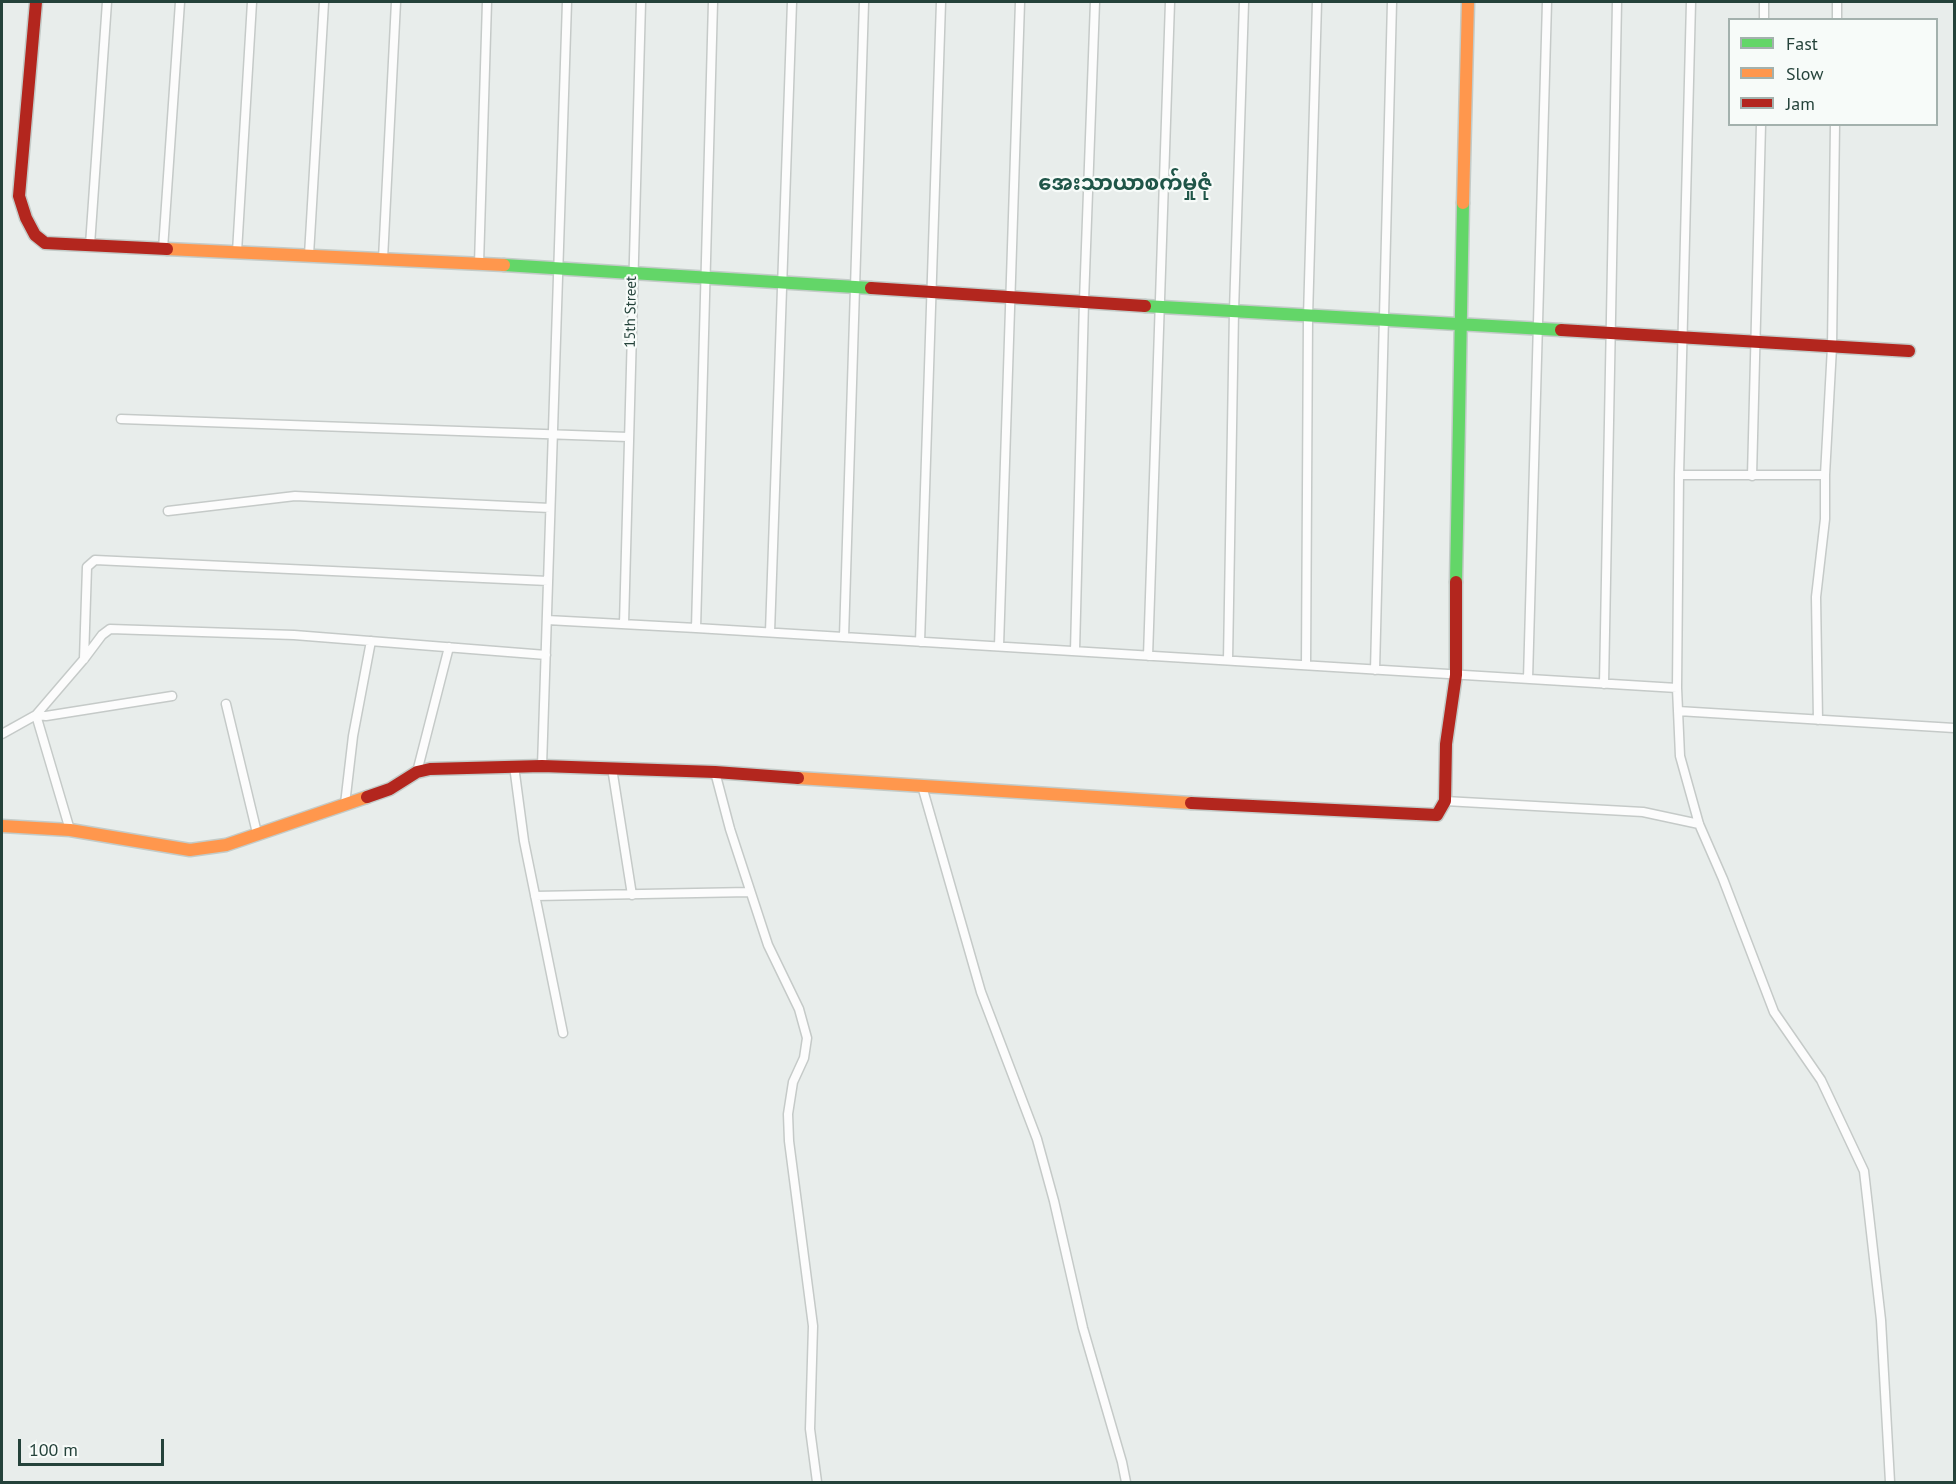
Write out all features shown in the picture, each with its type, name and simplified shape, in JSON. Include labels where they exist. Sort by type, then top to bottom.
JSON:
[{"type":"street","points":[[36,2],[19,196],[26,218],[35,235],[45,243],[632,272],[1308,317],[1384,319],[1909,351]]},
{"type":"street","points":[[90,245],[107,2]]},
{"type":"street","points":[[163,249],[180,2]]},
{"type":"street","points":[[237,252],[252,2]]},
{"type":"street","points":[[309,255],[324,2]]},
{"type":"street","points":[[383,259],[396,2]]},
{"type":"street","points":[[479,264],[487,2]]},
{"type":"street","points":[[542,766],[567,2]]},
{"type":"street","name":"15th Street","points":[[624,624],[641,2]]},
{"type":"street","points":[[696,628],[713,2]]},
{"type":"street","points":[[770,632],[792,2]]},
{"type":"street","points":[[844,637],[864,2]]},
{"type":"street","points":[[920,642],[941,2]]},
{"type":"street","points":[[999,646],[1020,2]]},
{"type":"street","points":[[1075,651],[1095,2]]},
{"type":"street","points":[[1148,656],[1170,2]]},
{"type":"street","points":[[1228,660],[1234,311],[1244,2]]},
{"type":"street","points":[[1306,665],[1308,317],[1317,2]]},
{"type":"street","points":[[1375,670],[1392,2]]},
{"type":"street","points":[[2,826],[70,830],[190,849],[226,845],[390,789],[417,772],[442,768],[514,766],[715,772],[1232,806],[1437,815],[1445,801],[1446,744],[1456,675],[1456,526],[1468,2]]},
{"type":"street","points":[[1528,679],[1547,2]]},
{"type":"street","points":[[1604,684],[1617,2]]},
{"type":"street","points":[[1691,2],[1679,475],[1677,688],[1680,756],[1699,824],[1723,879],[1774,1012],[1821,1080],[1863,1172],[1881,1320],[1890,1482]]},
{"type":"street","points":[[1764,2],[1764,18]]},
{"type":"street","points":[[1837,2],[1837,18]]},
{"type":"street","points":[[1752,476],[1761,126]]},
{"type":"street","points":[[1818,720],[1816,597],[1825,519],[1832,347],[1835,126]]},
{"type":"street","points":[[121,419],[628,436]]},
{"type":"street","points":[[1679,475],[1825,475]]},
{"type":"street","points":[[168,511],[295,496],[550,508]]},
{"type":"street","points":[[84,659],[87,567],[95,560],[549,581]]},
{"type":"street","points":[[548,620],[1677,688]]},
{"type":"street","points":[[2,734],[36,715],[102,635],[110,629],[294,635],[546,655]]},
{"type":"street","points":[[345,804],[353,736],[370,641]]},
{"type":"street","points":[[417,772],[449,647]]},
{"type":"street","points":[[36,715],[46,716],[172,696]]},
{"type":"street","points":[[226,704],[257,833]]},
{"type":"street","points":[[1678,711],[1954,728]]},
{"type":"street","points":[[36,715],[70,830]]},
{"type":"street","points":[[514,766],[535,896],[563,1033]]},
{"type":"street","points":[[612,768],[632,895]]},
{"type":"street","points":[[715,772],[730,829],[768,945],[799,1008],[807,1038],[804,1058],[793,1082],[788,1114],[789,1142],[813,1326],[810,1429],[817,1482]]},
{"type":"street","points":[[922,786],[981,992],[1037,1139],[1054,1201],[1083,1328],[1126,1482]]},
{"type":"street","points":[[1445,801],[1643,812],[1699,824]]},
{"type":"street","points":[[535,896],[750,892]]},
{"type":"traffic: fast","points":[[1456,582],[1463,203]]},
{"type":"traffic: fast","points":[[504,265],[871,288]]},
{"type":"traffic: fast","points":[[1145,306],[1561,330]]},
{"type":"traffic: slow","points":[[1463,203],[1468,2]]},
{"type":"traffic: slow","points":[[167,249],[504,265]]},
{"type":"traffic: slow","points":[[798,778],[1191,803]]},
{"type":"traffic: slow","points":[[2,826],[70,830],[190,850],[226,845],[367,797]]},
{"type":"traffic: jam","points":[[36,2],[19,196],[26,218],[35,235],[45,243],[167,249]]},
{"type":"traffic: jam","points":[[871,288],[1145,306]]},
{"type":"traffic: jam","points":[[1561,330],[1909,351]]},
{"type":"traffic: jam","points":[[1191,803],[1437,815],[1445,801],[1446,744],[1456,675],[1456,582]]},
{"type":"traffic: jam","points":[[367,797],[390,789],[417,772],[430,769],[542,766],[715,772],[798,778]]},
{"type":"district","name":"အေးသာယာစက်မှုဇုံ","points":[[1125,184]]}]
